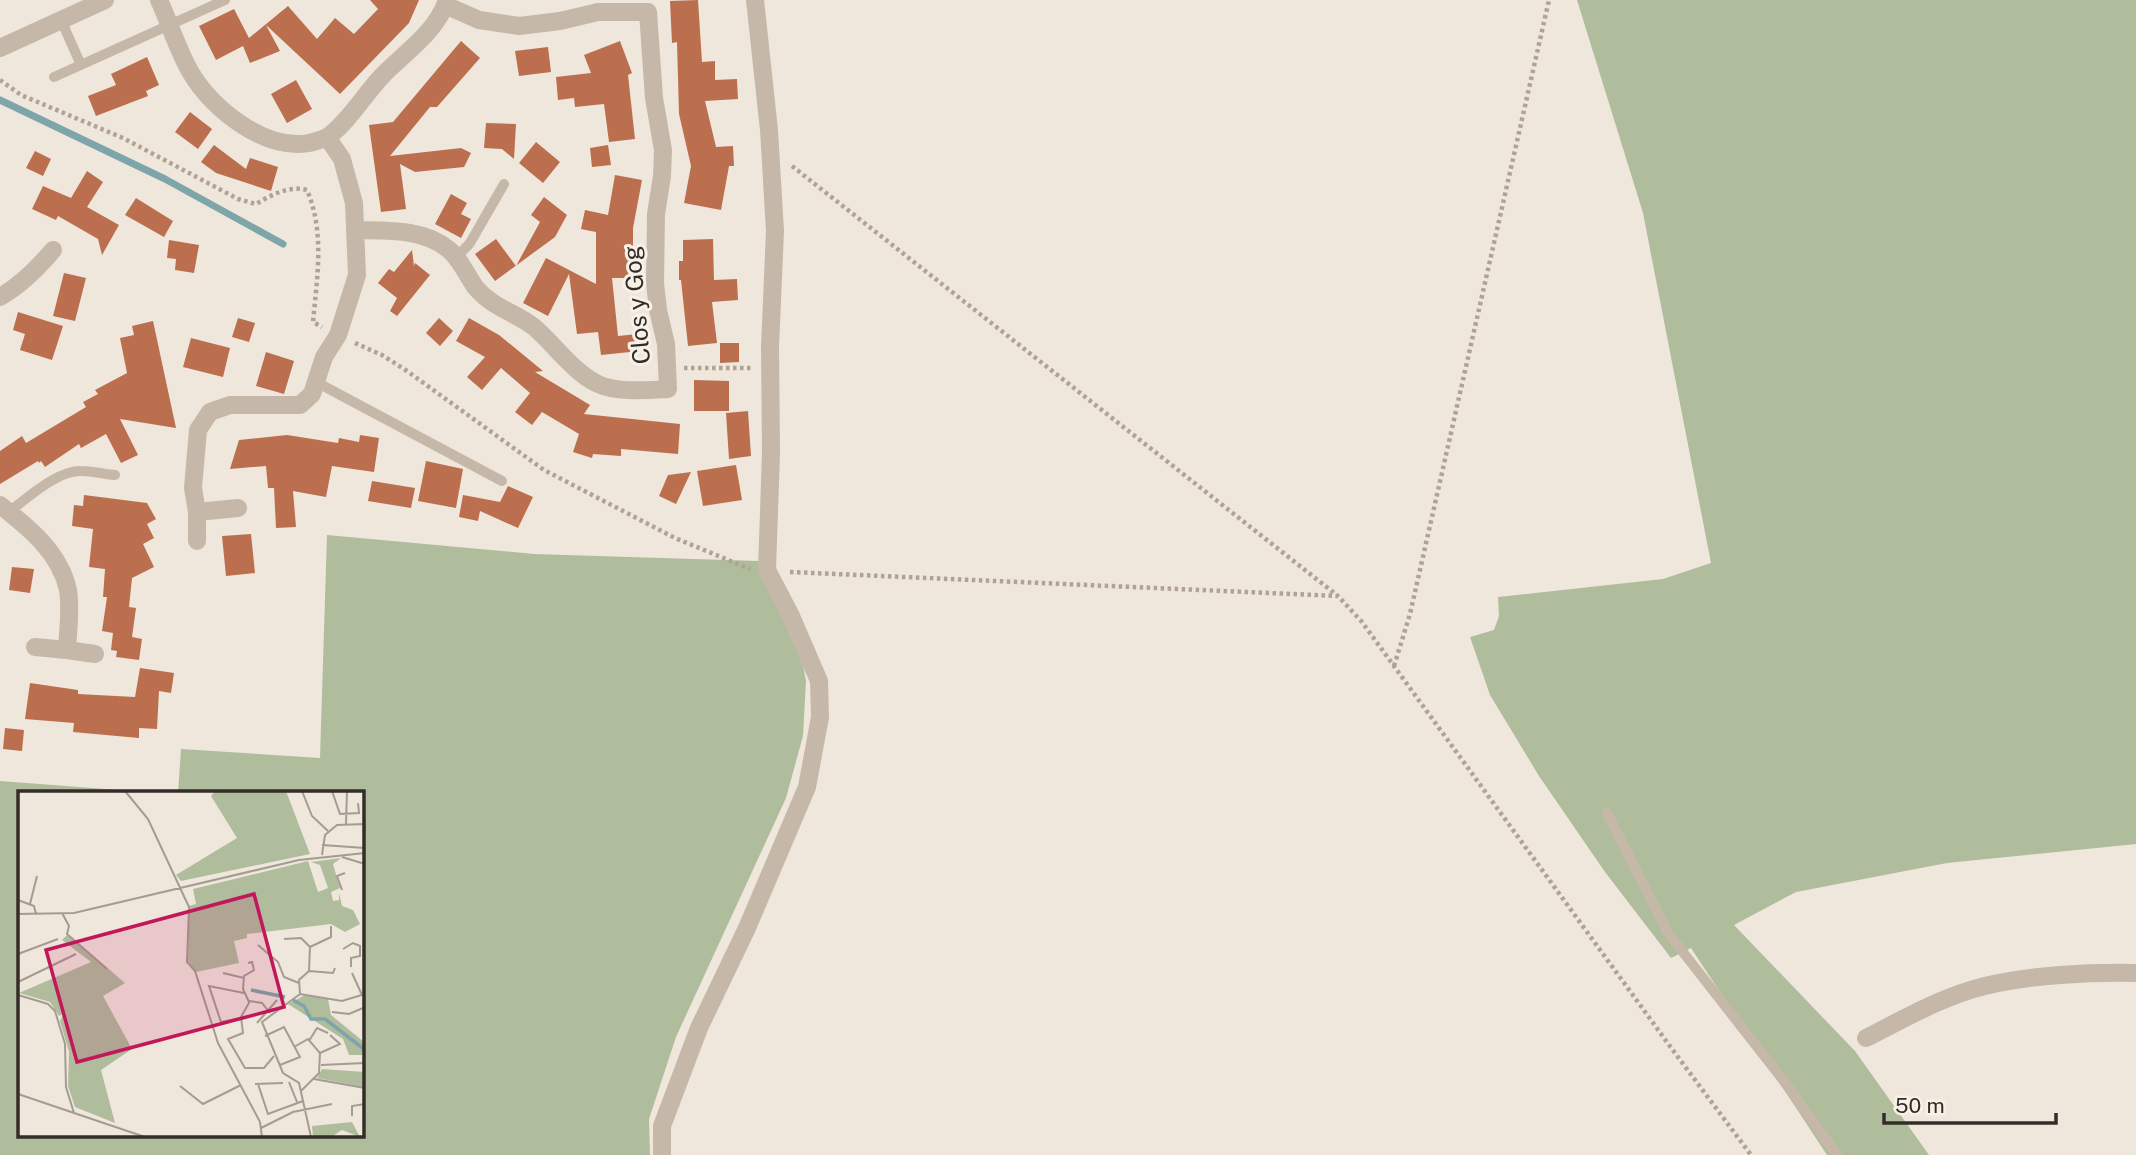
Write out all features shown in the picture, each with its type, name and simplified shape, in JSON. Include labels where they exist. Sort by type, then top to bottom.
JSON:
[{"type":"street","points":[[0,48],[105,0]]},
{"type":"street","points":[[159,0],[191,73],[206,93],[250,130],[267,139],[286,144],[302,144],[327,137],[343,123],[382,76],[419,43],[446,3]]},
{"type":"street","points":[[662,1155],[662,1126],[699,1028],[747,928],[807,787],[820,718],[819,681],[791,616],[766,570],[775,231],[755,0]]},
{"type":"street","name":"Clos y Gog","points":[[355,230],[397,231],[425,236],[449,249],[477,289],[496,307],[532,325],[599,385],[641,391],[668,389],[666,344],[655,283],[656,214],[663,150],[654,98],[648,12],[598,12],[560,21],[519,26],[480,20],[446,3]]},
{"type":"street","points":[[197,541],[197,512],[193,488],[198,430],[210,412],[230,405],[300,405],[312,394],[324,357],[338,335],[357,275],[354,203],[342,159],[327,137]]},
{"type":"street","points":[[0,297],[35,271],[53,250]]},
{"type":"street","points":[[5,508],[42,541],[60,570],[68,590],[67,650]]},
{"type":"street","points":[[197,512],[238,508]]},
{"type":"street","points":[[35,647],[95,654]]},
{"type":"street","points":[[1866,1038],[1938,1003],[1984,986],[2028,979],[2136,973]]},
{"type":"lane","points":[[54,77],[225,0]]},
{"type":"lane","points":[[59,21],[81,65]]},
{"type":"lane","points":[[456,258],[470,243],[503,184]]},
{"type":"lane","points":[[316,382],[502,481]]},
{"type":"lane","points":[[5,508],[68,473],[81,471],[115,475]]},
{"type":"lane","points":[[1607,813],[1668,933],[1838,1155]]},
{"type":"path","points":[[1393,666],[1410,614],[1549,0]]},
{"type":"path","points":[[0,80],[21,95],[148,149],[239,199],[256,204],[297,187],[307,190],[313,202],[319,252],[313,322],[382,355],[407,371],[544,470],[675,538],[745,568],[1338,596]]},
{"type":"path","points":[[770,149],[1338,596],[1362,622],[1751,1155]]},
{"type":"path","points":[[667,368],[771,368]]},
{"type":"green space","points":[[1577,0],[2136,0],[2136,844],[1947,863],[1796,892],[1734,925],[1855,1051],[1929,1155],[1827,1155],[1691,948],[1671,958],[1605,872],[1539,776],[1490,695],[1470,637],[1494,630],[1499,616],[1498,597],[1663,579],[1711,563],[1643,213]]},
{"type":"green space","points":[[327,535],[534,554],[759,561],[796,628],[806,681],[803,736],[786,798],[676,1037],[649,1119],[650,1155],[0,1155],[0,781],[132,791],[18,791],[18,1138],[364,1138],[364,791],[178,791],[181,749],[320,758]]},
{"type":"building","points":[[370,0],[419,0],[409,23],[340,94],[266,25],[280,51],[250,63],[243,46],[216,60],[199,26],[234,9],[249,38],[288,6],[317,39],[335,18],[354,34],[378,9]]},
{"type":"building","points":[[698,0],[702,62],[715,61],[715,80],[737,79],[738,99],[705,101],[716,147],[733,146],[734,166],[729,166],[721,210],[684,203],[691,166],[679,114],[677,42],[672,43],[670,1]]},
{"type":"building","points":[[461,41],[480,58],[437,107],[430,107],[390,156],[461,148],[471,153],[464,167],[415,172],[400,164],[406,209],[381,212],[369,125],[393,122]]},
{"type":"building","points":[[620,41],[632,73],[628,75],[635,139],[609,142],[604,104],[575,107],[574,98],[558,100],[556,77],[591,73],[584,55]]},
{"type":"building","points":[[548,47],[551,72],[519,76],[515,51]]},
{"type":"building","points":[[147,57],[159,85],[146,91],[148,96],[96,116],[88,96],[116,85],[111,74]]},
{"type":"building","points":[[296,80],[312,109],[287,123],[271,94]]},
{"type":"building","points":[[190,112],[212,129],[198,149],[175,132]]},
{"type":"building","points":[[486,123],[516,124],[514,159],[502,149],[484,148]]},
{"type":"building","points":[[536,142],[560,162],[543,183],[519,163]]},
{"type":"building","points":[[214,145],[246,169],[250,158],[278,167],[271,191],[216,173],[201,162]]},
{"type":"building","points":[[608,145],[611,165],[592,167],[590,148]]},
{"type":"building","points":[[35,151],[51,159],[43,176],[26,168]]},
{"type":"building","points":[[87,171],[103,182],[87,207],[119,225],[102,255],[98,239],[58,216],[56,220],[32,209],[43,186],[71,198]]},
{"type":"building","points":[[615,175],[642,180],[633,228],[633,278],[612,278],[618,336],[638,334],[640,351],[601,355],[598,332],[577,334],[569,274],[548,316],[523,303],[546,258],[596,284],[596,232],[581,229],[585,210],[608,215]]},
{"type":"building","points":[[451,194],[467,203],[461,214],[471,219],[461,238],[435,224]]},
{"type":"building","points":[[544,197],[567,215],[555,237],[516,265],[540,222],[531,215]]},
{"type":"building","points":[[136,198],[173,221],[164,237],[125,215]]},
{"type":"building","points":[[496,239],[516,266],[495,281],[475,254]]},
{"type":"building","points":[[713,239],[714,280],[737,279],[738,300],[712,302],[717,343],[688,346],[679,280],[683,240]]},
{"type":"building","points":[[169,240],[199,245],[194,273],[175,270],[176,259],[167,258]]},
{"type":"building","points":[[412,250],[414,266],[415,263],[430,275],[397,316],[390,311],[397,298],[378,283],[389,269],[394,272]]},
{"type":"building","points":[[64,273],[86,278],[75,321],[53,316]]},
{"type":"building","points":[[18,312],[63,326],[52,360],[20,350],[25,334],[13,330]]},
{"type":"building","points":[[238,318],[255,323],[249,342],[232,337]]},
{"type":"building","points":[[439,318],[453,331],[440,346],[426,333]]},
{"type":"building","points":[[469,318],[499,335],[543,371],[535,372],[590,405],[584,414],[680,424],[678,454],[621,449],[621,456],[593,454],[592,458],[573,452],[579,434],[542,412],[532,425],[515,412],[530,393],[501,368],[482,390],[467,377],[485,357],[456,341]]},
{"type":"building","points":[[153,321],[176,428],[120,419],[138,455],[121,463],[106,434],[81,448],[79,444],[45,467],[38,461],[0,484],[0,451],[22,436],[26,443],[86,407],[83,402],[98,394],[95,390],[127,373],[120,338],[134,335],[132,326]]},
{"type":"building","points":[[191,338],[230,348],[223,377],[183,367]]},
{"type":"building","points":[[720,343],[739,343],[739,362],[720,363]]},
{"type":"building","points":[[266,352],[294,361],[284,394],[256,386]]},
{"type":"building","points":[[694,380],[729,381],[729,411],[694,411]]},
{"type":"building","points":[[748,411],[751,456],[729,459],[726,413]]},
{"type":"building","points":[[287,435],[338,443],[339,438],[359,442],[360,435],[379,438],[374,472],[332,466],[326,497],[293,491],[296,527],[276,528],[274,488],[268,488],[266,466],[230,469],[239,440]]},
{"type":"building","points":[[426,461],[463,469],[456,508],[418,501]]},
{"type":"building","points":[[736,465],[742,500],[703,506],[697,471]]},
{"type":"building","points":[[691,472],[676,504],[659,496],[668,475]]},
{"type":"building","points":[[372,481],[415,488],[411,508],[368,501]]},
{"type":"building","points":[[508,486],[533,497],[518,528],[480,511],[478,521],[459,517],[463,495],[500,502]]},
{"type":"building","points":[[84,495],[147,503],[156,519],[147,524],[154,538],[143,544],[154,567],[132,578],[129,607],[136,608],[132,637],[142,639],[139,660],[116,657],[117,651],[111,650],[113,633],[102,631],[107,597],[103,597],[105,569],[89,567],[93,529],[72,526],[74,505],[83,506]]},
{"type":"building","points":[[251,534],[255,573],[226,576],[222,536]]},
{"type":"building","points":[[12,567],[34,569],[30,593],[9,590]]},
{"type":"building","points":[[140,668],[174,673],[171,693],[159,691],[157,729],[139,728],[139,738],[73,732],[74,723],[25,719],[30,683],[78,690],[78,694],[135,697]]},
{"type":"building","points":[[5,728],[24,730],[22,751],[3,749]]},
{"type":"waterway","points":[[0,100],[165,179],[283,244]]}]
